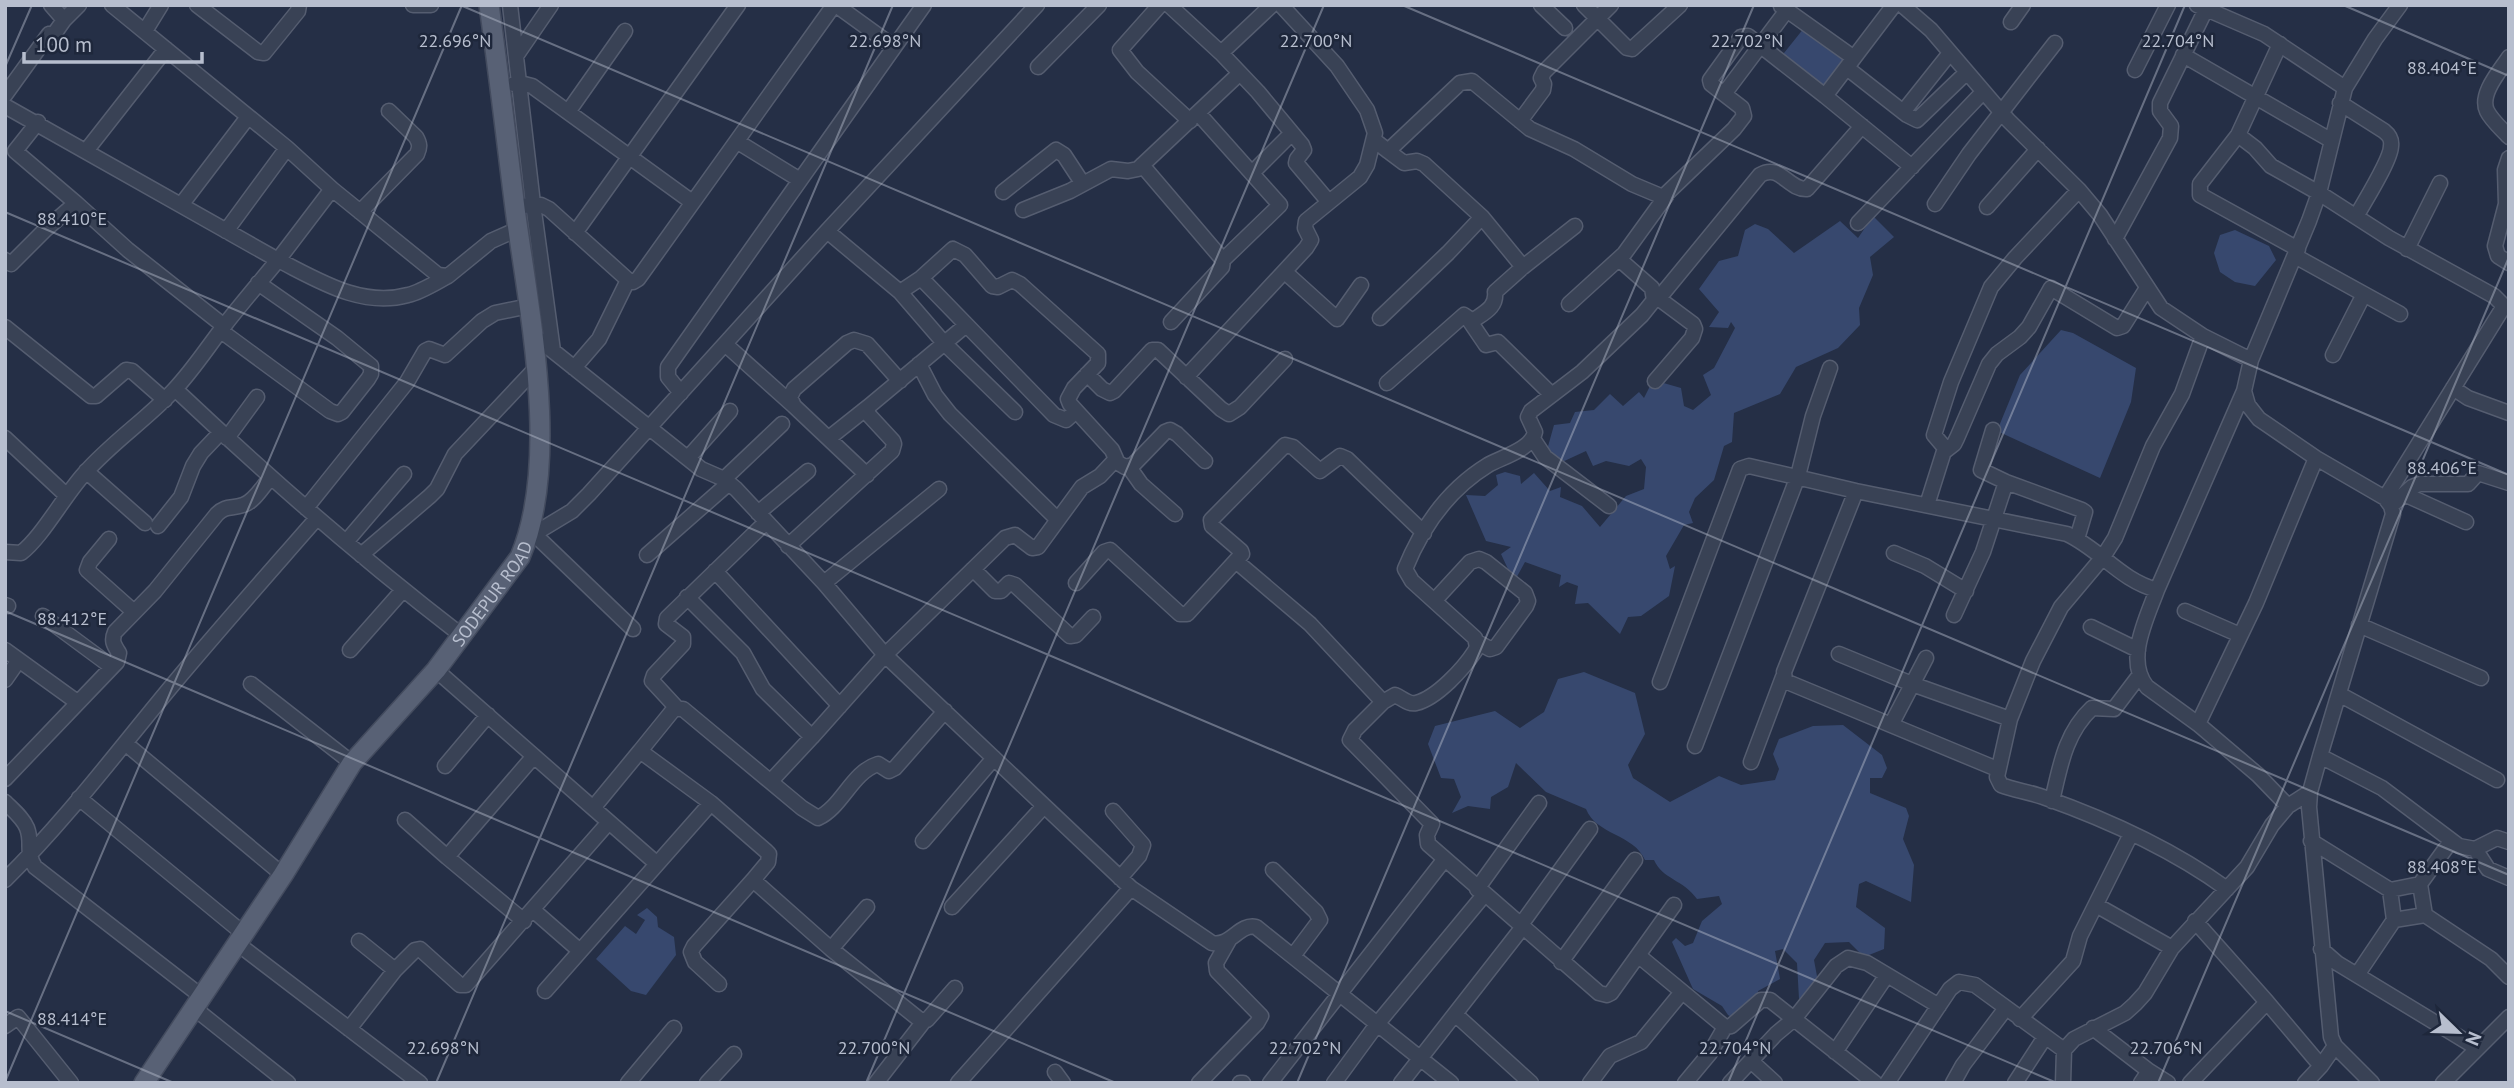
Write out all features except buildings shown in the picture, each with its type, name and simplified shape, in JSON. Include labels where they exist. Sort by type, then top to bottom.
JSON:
[{"type":"main road","name":"SODEPUR ROAD","points":[[144,1083],[283,876],[352,763],[436,670],[520,557],[531,535],[541,452],[533,335],[518,229],[524,205],[501,92],[489,5]]},
{"type":"street","points":[[51,5],[64,20]]},
{"type":"street","points":[[5,95],[49,34],[52,37],[79,5]]},
{"type":"street","points":[[112,5],[287,148],[430,271],[448,276]]},
{"type":"street","points":[[145,31],[161,5]]},
{"type":"street","points":[[197,5],[258,52],[264,53],[298,11],[299,5]]},
{"type":"street","points":[[413,5],[431,5]]},
{"type":"street","points":[[510,5],[520,83],[524,205],[553,351]]},
{"type":"street","points":[[516,56],[551,5]]},
{"type":"street","points":[[575,233],[738,5]]},
{"type":"street","points":[[524,205],[549,209],[628,280],[634,282],[835,5],[894,47]]},
{"type":"street","points":[[681,393],[668,377],[668,367],[924,5]]},
{"type":"street","points":[[633,628],[531,535],[572,511],[1037,5]]},
{"type":"street","points":[[1038,67],[1099,5]]},
{"type":"street","points":[[1160,5],[1120,50],[1137,72],[1195,117],[1253,172],[1279,202],[1279,207],[1223,260],[1222,267],[1171,322]]},
{"type":"street","points":[[1169,5],[1221,53],[1292,133],[1303,148],[1296,163],[1328,201]]},
{"type":"street","points":[[1221,53],[1272,5]]},
{"type":"street","points":[[1186,377],[1285,272],[1311,240],[1305,229],[1306,221],[1360,177],[1374,140],[1375,132],[1370,117],[1337,65],[1281,5]]},
{"type":"street","points":[[1541,5],[1565,28]]},
{"type":"street","points":[[1584,5],[1632,50],[1680,5]]},
{"type":"street","points":[[1520,121],[1543,90],[1541,78],[1544,72],[1611,5]]},
{"type":"street","points":[[1825,96],[1894,5]]},
{"type":"street","points":[[1902,5],[1931,30],[2002,114],[2079,190],[2100,215],[2161,308],[2203,336],[2251,360]]},
{"type":"street","points":[[2011,22],[2023,5]]},
{"type":"street","points":[[2135,70],[2168,5]]},
{"type":"street","points":[[2288,806],[2258,775],[2147,687],[2139,676],[2136,662],[2157,590],[2244,391],[2251,360],[2319,193],[2345,88],[2400,5]]},
{"type":"street","points":[[1724,94],[1784,7],[1913,119],[1920,118],[1966,73]]},
{"type":"street","points":[[2115,239],[2170,138],[2171,126],[2160,111],[2160,103],[2183,55],[2201,7],[2240,22],[2280,44],[2345,88]]},
{"type":"street","points":[[568,112],[625,31]]},
{"type":"street","points":[[1569,304],[1619,259],[1666,196],[1744,116],[1742,108],[1711,83],[1712,76],[1741,37],[1748,36],[1760,45],[1912,167]]},
{"type":"street","points":[[1934,204],[2055,43]]},
{"type":"street","points":[[2280,44],[2238,135],[2200,184],[2200,195],[2400,314]]},
{"type":"street","points":[[86,152],[166,49]]},
{"type":"street","points":[[1903,113],[1950,53]]},
{"type":"street","points":[[2183,55],[2332,141]]},
{"type":"street","points":[[2509,57],[2487,92],[2485,102],[2492,118],[2509,137]]},
{"type":"street","points":[[1023,210],[1111,169],[1133,171],[1240,73]]},
{"type":"street","points":[[1388,152],[1466,80],[1477,84],[1540,135],[1574,149],[1658,197],[1666,196]]},
{"type":"street","points":[[501,92],[511,84],[532,86],[692,202]]},
{"type":"street","points":[[1858,223],[1983,92]]},
{"type":"street","points":[[2340,103],[2384,131],[2392,144],[2385,163],[2356,217]]},
{"type":"street","points":[[5,106],[38,122],[278,260],[327,285],[367,298],[390,299],[411,295],[448,276],[491,241],[518,229]]},
{"type":"street","points":[[360,212],[420,148],[416,137],[389,111]]},
{"type":"street","points":[[181,205],[248,117]]},
{"type":"street","points":[[38,122],[15,151],[222,329],[330,411],[338,414],[342,412],[368,379],[371,366],[337,338],[258,284]]},
{"type":"street","points":[[1435,600],[1470,562],[1479,559],[1525,593],[1528,601],[1526,606],[1496,647],[1490,649],[1477,642],[1412,580],[1405,569],[1440,506],[1455,490],[1486,466],[1533,439],[1535,432],[1529,414],[1582,372],[1642,315],[1760,174],[1767,170],[1774,171],[1796,187],[1807,189],[1862,126]]},
{"type":"street","points":[[1253,172],[1292,133]]},
{"type":"street","points":[[2238,135],[2271,166],[2407,248],[2506,301],[2388,502]]},
{"type":"street","points":[[1374,140],[1404,163],[1424,164],[1482,217],[1523,267]]},
{"type":"street","points":[[738,142],[800,180]]},
{"type":"street","points":[[226,231],[287,148]]},
{"type":"street","points":[[1987,207],[2038,149]]},
{"type":"street","points":[[1003,192],[1056,150],[1064,155],[1083,184]]},
{"type":"street","points":[[2509,158],[2505,170],[2506,204],[2495,246],[2498,256],[2509,263]]},
{"type":"street","points":[[1142,165],[1223,260]]},
{"type":"street","points":[[2407,248],[2440,183]]},
{"type":"street","points":[[5,552],[21,553],[30,547],[86,471],[170,394],[192,370],[332,189]]},
{"type":"street","points":[[1927,505],[1945,451],[1944,444],[1934,435],[1936,426],[1951,382],[1992,287],[2015,258],[2079,190]]},
{"type":"street","points":[[7,266],[76,203]]},
{"type":"street","points":[[1380,318],[1482,217]]},
{"type":"street","points":[[1471,322],[1495,303],[1495,292],[1575,226]]},
{"type":"street","points":[[827,231],[900,292],[944,343],[1015,411]]},
{"type":"street","points":[[900,292],[921,278],[949,251],[956,249],[992,286],[998,287],[1008,281],[1015,281],[1096,351],[1098,363],[1069,394],[1070,404],[1112,450],[1115,461]]},
{"type":"street","points":[[1619,259],[1652,288],[1657,297],[1695,328],[1692,338],[1655,381]]},
{"type":"street","points":[[1285,272],[1337,319],[1360,285]]},
{"type":"street","points":[[921,278],[965,326],[1059,419],[1066,420],[1076,411]]},
{"type":"street","points":[[574,368],[599,339],[628,280]]},
{"type":"street","points":[[1945,451],[1954,444],[1989,365],[1997,354],[2029,327],[2051,288],[2116,328],[2123,326],[2147,288]]},
{"type":"street","points":[[2333,355],[2364,294]]},
{"type":"street","points":[[5,880],[29,857],[125,743],[311,513],[407,382],[425,351],[429,349],[445,355],[482,321],[495,313],[529,306]]},
{"type":"street","points":[[1387,383],[1462,316],[1466,316],[1485,344],[1498,342],[1552,395]]},
{"type":"street","points":[[829,438],[965,326]]},
{"type":"street","points":[[5,327],[91,396],[96,396],[126,370],[170,394],[224,435],[311,513],[461,635]]},
{"type":"street","points":[[533,335],[706,473],[727,481],[824,583],[885,655],[1126,883],[1203,939],[1217,945],[1252,925],[1451,1083]]},
{"type":"street","points":[[2203,336],[2182,394],[2153,446],[2118,531],[2103,557],[2061,607],[2034,661],[2010,719],[1997,777],[2001,785],[2052,801],[2177,856],[2227,889]]},
{"type":"street","points":[[794,406],[790,397],[794,389],[847,343],[854,340],[867,345],[900,381]]},
{"type":"street","points":[[724,344],[867,475]]},
{"type":"street","points":[[1087,374],[1110,393],[1145,355],[1155,349],[1162,352],[1229,414],[1240,407],[1284,359]]},
{"type":"street","points":[[919,364],[935,395],[950,414],[1057,519]]},
{"type":"street","points":[[361,555],[437,489],[455,454],[536,368]]},
{"type":"street","points":[[1695,746],[1798,476],[1813,416],[1830,368]]},
{"type":"street","points":[[2453,388],[2491,408],[2509,413]]},
{"type":"street","points":[[2244,391],[2248,405],[2259,419],[2388,502],[2393,514],[2310,792],[2311,841],[2329,1027],[2335,1046],[2372,1083]]},
{"type":"street","points":[[86,471],[152,524],[181,497],[201,453],[224,435],[257,397]]},
{"type":"street","points":[[788,546],[890,454],[894,444],[868,414],[868,407]]},
{"type":"street","points":[[688,458],[730,411]]},
{"type":"street","points":[[647,555],[727,481],[782,424]]},
{"type":"street","points":[[1129,467],[1164,432],[1170,430],[1205,461]]},
{"type":"street","points":[[1993,430],[1981,470],[2085,512],[2077,539]]},
{"type":"street","points":[[5,438],[66,495]]},
{"type":"street","points":[[1533,439],[1545,457],[1609,506]]},
{"type":"street","points":[[1076,583],[1104,552],[1110,550],[1183,615],[1190,611],[1237,562],[1242,552],[1212,526],[1211,520],[1286,445],[1293,447],[1320,471],[1340,456],[1347,459],[1424,533]]},
{"type":"street","points":[[2197,724],[2240,635],[2316,458]]},
{"type":"street","points":[[771,781],[885,655],[1008,536],[1014,535],[1032,548],[1038,547],[1082,487],[1100,476],[1115,461]]},
{"type":"street","points":[[1115,461],[1129,467],[1141,484],[1175,514]]},
{"type":"street","points":[[1660,682],[1740,469],[1749,466],[1856,491],[2050,530],[2077,539],[2132,582],[2157,590]]},
{"type":"street","points":[[808,471],[715,571],[668,615],[666,621],[683,637],[683,644],[654,675],[653,685],[676,707],[683,709],[802,808],[818,818],[828,812],[872,766],[878,764],[889,771],[895,768],[945,711]]},
{"type":"street","points":[[2388,502],[2420,484],[2468,484],[2477,472],[2509,483]]},
{"type":"street","points":[[346,542],[404,474]]},
{"type":"street","points":[[5,779],[113,667],[120,657],[113,637],[133,611],[155,591],[222,509],[250,502],[271,477]]},
{"type":"street","points":[[1954,615],[1995,518],[2006,482]]},
{"type":"street","points":[[824,583],[939,489]]},
{"type":"street","points":[[1751,762],[1856,491]]},
{"type":"street","points":[[2404,494],[2466,522]]},
{"type":"street","points":[[109,539],[90,562],[87,570],[133,611]]},
{"type":"street","points":[[1894,553],[1925,566],[1966,591]]},
{"type":"street","points":[[1237,562],[1310,624],[1383,702]]},
{"type":"street","points":[[973,569],[995,592],[1001,591],[1009,583],[1015,585],[1070,636],[1076,635],[1093,617]]},
{"type":"street","points":[[715,571],[840,706]]},
{"type":"street","points":[[350,650],[403,590]]},
{"type":"street","points":[[687,597],[743,653],[763,689],[812,737]]},
{"type":"street","points":[[2185,611],[2240,635]]},
{"type":"street","points":[[43,616],[113,667]]},
{"type":"street","points":[[2359,625],[2481,678]]},
{"type":"street","points":[[2091,627],[2138,650]]},
{"type":"street","points":[[1477,642],[1470,658],[1444,686],[1417,703],[1395,695],[1383,702],[1355,730],[1350,740],[1429,820],[1432,828],[1426,840],[1432,849],[1599,993],[1607,995],[1639,956],[1674,905]]},
{"type":"street","points":[[5,650],[77,702]]},
{"type":"street","points":[[1839,654],[1912,684],[2010,719]]},
{"type":"street","points":[[1891,725],[1926,658]]},
{"type":"street","points":[[5,680],[19,660]]},
{"type":"street","points":[[436,670],[656,863]]},
{"type":"street","points":[[2052,801],[2066,746],[2074,729],[2092,708],[2114,709],[2139,676]]},
{"type":"street","points":[[1783,677],[1787,683],[1997,769]]},
{"type":"street","points":[[251,684],[352,763]]},
{"type":"street","points":[[2339,694],[2497,780]]},
{"type":"street","points":[[593,808],[676,707]]},
{"type":"street","points":[[445,766],[488,715]]},
{"type":"street","points":[[125,743],[283,876]]},
{"type":"street","points":[[640,751],[711,803],[769,854],[768,862],[691,952],[695,962],[719,984]]},
{"type":"street","points":[[447,857],[534,756]]},
{"type":"street","points":[[2320,756],[2382,788],[2459,846],[2475,849],[2497,838],[2509,842]]},
{"type":"street","points":[[923,841],[994,758]]},
{"type":"street","points":[[2063,1083],[2064,1050],[2074,1039],[2125,1013],[2146,993],[2172,948],[2247,867],[2272,825],[2288,806],[2310,792]]},
{"type":"street","points":[[79,798],[241,939],[349,1029],[421,1083]]},
{"type":"street","points":[[5,802],[23,820],[28,830],[29,857],[35,867],[198,1002],[288,1083]]},
{"type":"street","points":[[545,991],[711,803]]},
{"type":"street","points":[[1334,1083],[1481,892],[1539,803]]},
{"type":"street","points":[[952,906],[1044,806]]},
{"type":"street","points":[[958,1083],[1126,883],[1143,845],[1112,811]]},
{"type":"street","points":[[405,820],[447,857],[580,951]]},
{"type":"street","points":[[349,1029],[395,970],[415,950],[420,949],[460,985],[466,985],[610,822]]},
{"type":"street","points":[[1401,1083],[1521,927],[1590,829]]},
{"type":"street","points":[[2020,1019],[2073,961],[2080,936],[2131,834]]},
{"type":"street","points":[[2311,841],[2390,890],[2420,884],[2451,841]]},
{"type":"street","points":[[2475,849],[2488,869],[2509,878]]},
{"type":"street","points":[[1270,1083],[1444,860]]},
{"type":"street","points":[[1561,962],[1636,860]]},
{"type":"street","points":[[1273,870],[1321,919],[1293,956]]},
{"type":"street","points":[[753,880],[884,993],[924,1021]]},
{"type":"street","points":[[2420,884],[2425,915]]},
{"type":"street","points":[[2357,975],[2394,920],[2390,890]]},
{"type":"street","points":[[2096,905],[2172,948]]},
{"type":"street","points":[[831,949],[867,907]]},
{"type":"street","points":[[2394,920],[2425,915],[2491,960],[2509,976]]},
{"type":"street","points":[[2195,921],[2321,1066]]},
{"type":"street","points":[[1199,1083],[1261,1016],[1217,971],[1216,962],[1229,940]]},
{"type":"street","points":[[359,941],[395,970]]},
{"type":"street","points":[[2321,948],[2337,963],[2477,1048]]},
{"type":"street","points":[[1639,956],[1726,1027]]},
{"type":"street","points":[[1730,1083],[1776,1034],[1794,1019],[1836,966],[1848,958],[1860,960],[1939,1006]]},
{"type":"street","points":[[1835,1052],[1887,975]]},
{"type":"street","points":[[1887,1083],[1954,985],[1967,982],[1975,985],[2064,1050]]},
{"type":"street","points":[[876,1083],[924,1021],[955,988]]},
{"type":"street","points":[[1590,1083],[1610,1056],[1641,1042],[1682,992]]},
{"type":"street","points":[[1685,1083],[1710,1053],[1726,1027],[1731,1026],[1761,1000],[1770,1000],[1875,1083]]},
{"type":"street","points":[[2190,1083],[2267,1002]]},
{"type":"street","points":[[1954,1082],[1963,1065],[2006,1008]]},
{"type":"street","points":[[1455,1014],[1531,1083]]},
{"type":"street","points":[[5,1026],[18,1017],[71,1083]]},
{"type":"street","points":[[2443,1083],[2508,1019]]},
{"type":"street","points":[[628,1083],[674,1027]]},
{"type":"street","points":[[2093,1028],[2145,1077],[2168,1083]]},
{"type":"street","points":[[2015,1083],[2045,1037]]},
{"type":"street","points":[[2305,1083],[2335,1046]]},
{"type":"street","points":[[707,1083],[734,1054]]},
{"type":"street","points":[[1751,1061],[1775,1083]]},
{"type":"water","points":[[1804,28],[1843,55],[1844,66],[1828,85],[1814,86],[1780,58]]},
{"type":"water","points":[[1873,216],[1894,237],[1870,257],[1873,275],[1859,308],[1860,325],[1838,348],[1796,367],[1780,394],[1734,413],[1732,442],[1724,446],[1714,480],[1695,498],[1689,512],[1693,523],[1684,525],[1666,556],[1670,569],[1675,566],[1669,596],[1641,616],[1628,617],[1620,634],[1588,603],[1575,604],[1578,586],[1567,582],[1559,587],[1561,575],[1525,562],[1514,582],[1501,554],[1511,547],[1486,541],[1466,495],[1485,496],[1498,485],[1496,475],[1505,472],[1520,476],[1521,484],[1534,473],[1550,491],[1561,487],[1560,497],[1582,506],[1600,527],[1626,496],[1644,489],[1646,467],[1641,459],[1629,466],[1606,461],[1593,466],[1586,451],[1560,463],[1547,450],[1554,425],[1570,423],[1575,412],[1594,410],[1610,394],[1623,406],[1639,392],[1644,398],[1653,380],[1681,388],[1684,406],[1693,410],[1711,395],[1703,375],[1714,368],[1735,328],[1731,322],[1728,328],[1709,327],[1719,312],[1699,289],[1719,261],[1738,256],[1745,230],[1755,224],[1768,229],[1794,253],[1840,221],[1858,238]]},
{"type":"water","points":[[2235,230],[2269,246],[2276,260],[2255,286],[2235,282],[2220,272],[2214,253],[2220,235]]},
{"type":"water","points":[[2061,330],[2073,333],[2136,368],[2131,402],[2100,478],[1997,431],[2020,375]]},
{"type":"water","points":[[1584,672],[1635,693],[1645,734],[1628,765],[1633,778],[1670,802],[1719,776],[1741,785],[1775,780],[1779,769],[1773,754],[1779,739],[1813,726],[1843,725],[1882,755],[1887,768],[1882,778],[1870,778],[1870,793],[1906,808],[1909,816],[1903,839],[1914,865],[1911,902],[1866,881],[1859,884],[1856,907],[1885,928],[1884,949],[1864,957],[1849,942],[1825,943],[1814,960],[1819,987],[1799,999],[1797,963],[1783,949],[1775,951],[1780,979],[1758,991],[1757,1004],[1743,1007],[1735,1019],[1728,1015],[1722,1006],[1693,989],[1672,942],[1676,938],[1685,946],[1693,943],[1702,921],[1722,904],[1719,896],[1697,899],[1662,871],[1654,860],[1645,860],[1633,845],[1591,818],[1586,809],[1546,792],[1516,763],[1508,787],[1491,797],[1490,809],[1468,806],[1452,813],[1461,797],[1454,779],[1441,778],[1428,744],[1435,726],[1495,711],[1520,728],[1544,712],[1558,679]]},
{"type":"water","points":[[647,908],[657,917],[658,927],[674,937],[676,955],[646,995],[631,991],[596,959],[625,926],[636,934],[645,920],[637,915]]}]
